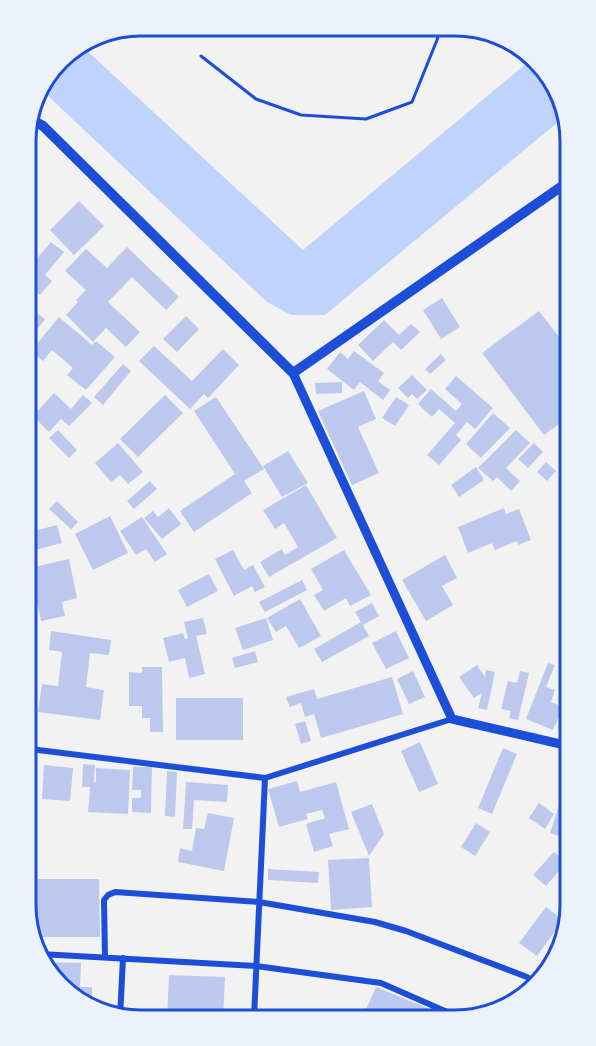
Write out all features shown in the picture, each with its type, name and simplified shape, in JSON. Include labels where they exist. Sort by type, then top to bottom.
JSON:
[{"type":"main road","points":[[38,123],[44,126],[293,373],[560,187]]},
{"type":"street","points":[[293,373],[452,719]]},
{"type":"street","points":[[36,750],[265,778],[452,719],[560,744]]},
{"type":"street","points":[[254,1010],[265,778]]},
{"type":"street","points":[[105,957],[104,900],[115,892],[259,902],[375,922],[406,931],[529,978]]},
{"type":"street","points":[[49,954],[256,966],[381,983],[443,1010]]},
{"type":"street","points":[[120,1007],[123,958]]},
{"type":"path","points":[[201,56],[256,99],[302,115],[366,119],[412,102],[438,36]]},
{"type":"water","points":[[87,51],[303,250],[526,64],[549,94],[558,122],[325,315],[291,315],[267,302],[48,96],[50,88],[58,77]]},
{"type":"building","points":[[79,201],[104,226],[74,255],[50,230]]},
{"type":"building","points":[[51,242],[64,252],[45,275],[52,281],[40,295],[36,292],[36,259]]},
{"type":"building","points":[[127,247],[179,297],[166,310],[132,277],[108,302],[140,332],[126,347],[106,328],[93,342],[66,315],[86,290],[65,271],[86,249],[107,268]]},
{"type":"building","points":[[442,298],[460,327],[441,339],[423,310]]},
{"type":"building","points":[[539,311],[560,338],[560,423],[544,435],[482,353]]},
{"type":"building","points":[[36,313],[45,319],[36,331]]},
{"type":"building","points":[[186,316],[199,329],[177,352],[163,339]]},
{"type":"building","points":[[59,317],[92,345],[96,341],[115,357],[86,390],[67,375],[73,368],[52,350],[43,361],[36,355],[36,345]]},
{"type":"building","points":[[384,320],[399,335],[411,324],[420,332],[401,350],[393,342],[373,361],[358,345]]},
{"type":"building","points":[[154,346],[192,381],[223,349],[239,365],[208,398],[204,394],[190,409],[139,361]]},
{"type":"building","points":[[354,351],[384,373],[378,381],[390,390],[383,400],[360,382],[354,390],[327,369],[340,352],[348,359]]},
{"type":"building","points":[[441,354],[446,360],[430,374],[425,369]]},
{"type":"building","points":[[123,364],[131,371],[103,405],[94,397]]},
{"type":"building","points":[[412,375],[427,390],[417,399],[412,394],[408,398],[398,388]]},
{"type":"building","points":[[456,376],[493,408],[475,429],[467,422],[456,435],[461,440],[439,465],[427,455],[455,423],[439,409],[432,417],[418,404],[431,389],[456,411],[462,404],[445,389]]},
{"type":"building","points":[[342,382],[342,393],[316,394],[315,383]]},
{"type":"building","points":[[364,391],[376,419],[358,427],[379,473],[352,485],[318,411]]},
{"type":"building","points":[[54,393],[71,409],[83,395],[92,403],[69,426],[61,419],[49,432],[36,419],[36,413]]},
{"type":"building","points":[[165,395],[183,413],[138,457],[120,439]]},
{"type":"building","points":[[216,397],[264,469],[244,481],[252,493],[194,532],[180,511],[235,474],[194,411]]},
{"type":"building","points":[[396,397],[409,405],[395,426],[382,418]]},
{"type":"building","points":[[493,413],[510,428],[481,458],[466,444]]},
{"type":"building","points":[[58,430],[77,450],[69,458],[49,438]]},
{"type":"building","points":[[516,430],[530,443],[506,468],[520,481],[511,491],[497,477],[493,481],[478,468]]},
{"type":"building","points":[[118,443],[143,472],[128,484],[120,475],[111,482],[95,463]]},
{"type":"building","points":[[534,443],[543,452],[528,468],[518,459]]},
{"type":"building","points":[[288,451],[308,483],[282,497],[263,466]]},
{"type":"building","points":[[546,462],[556,471],[547,481],[537,472]]},
{"type":"building","points":[[476,467],[484,480],[459,497],[451,485]]},
{"type":"building","points":[[150,481],[157,489],[134,509],[127,501]]},
{"type":"building","points":[[306,485],[337,538],[269,577],[260,562],[282,549],[285,555],[298,547],[284,523],[275,529],[263,510]]},
{"type":"building","points":[[57,501],[78,522],[71,529],[49,509]]},
{"type":"building","points":[[169,508],[181,524],[162,539],[144,518],[153,511],[158,517]]},
{"type":"building","points":[[504,508],[506,514],[519,509],[531,540],[518,545],[517,541],[495,550],[492,543],[468,553],[458,527]]},
{"type":"building","points":[[110,516],[128,553],[93,570],[75,534]]},
{"type":"building","points":[[142,517],[167,554],[155,562],[146,549],[136,555],[120,531]]},
{"type":"building","points":[[57,525],[62,543],[36,550],[36,530]]},
{"type":"building","points":[[233,550],[244,570],[253,565],[265,587],[255,592],[252,586],[234,596],[215,559]]},
{"type":"building","points":[[344,550],[371,595],[350,606],[346,598],[324,611],[314,595],[323,590],[311,569]]},
{"type":"building","points":[[445,555],[457,578],[442,586],[453,605],[426,621],[402,580]]},
{"type":"building","points":[[69,559],[77,598],[62,602],[65,616],[41,621],[36,599],[36,566]]},
{"type":"building","points":[[209,574],[218,591],[187,607],[178,590]]},
{"type":"building","points":[[302,580],[307,590],[265,612],[259,602]]},
{"type":"building","points":[[300,599],[321,636],[299,648],[286,626],[276,632],[267,618]]},
{"type":"building","points":[[372,603],[379,616],[363,625],[369,636],[322,662],[314,649],[361,622],[355,612]]},
{"type":"building","points":[[203,618],[207,634],[196,636],[205,674],[189,678],[185,658],[169,662],[163,638],[183,633],[185,639],[188,638],[184,622]]},
{"type":"building","points":[[266,618],[273,640],[243,650],[235,628]]},
{"type":"building","points":[[51,631],[111,640],[109,655],[90,653],[86,687],[104,690],[100,720],[38,712],[42,684],[58,686],[62,652],[49,650]]},
{"type":"building","points":[[396,631],[409,658],[386,669],[372,643]]},
{"type":"building","points":[[255,651],[258,662],[235,668],[232,658]]},
{"type":"building","points":[[548,663],[555,665],[546,687],[555,690],[551,702],[560,706],[560,714],[553,730],[526,719]]},
{"type":"building","points":[[477,665],[485,677],[486,670],[495,672],[487,710],[478,708],[482,693],[474,698],[459,677]]},
{"type":"building","points":[[142,667],[162,667],[163,732],[150,732],[150,718],[142,718],[142,706],[129,706],[129,672],[142,673]]},
{"type":"building","points":[[413,671],[425,697],[409,704],[397,679]]},
{"type":"building","points":[[520,671],[529,673],[518,720],[509,718],[511,711],[501,709],[508,681],[517,683]]},
{"type":"building","points":[[392,677],[403,714],[321,738],[314,714],[305,717],[301,703],[290,707],[286,697],[314,689],[317,699]]},
{"type":"building","points":[[176,698],[243,698],[243,740],[176,740]]},
{"type":"building","points":[[305,721],[311,741],[301,744],[295,724]]},
{"type":"building","points":[[420,742],[438,784],[419,792],[401,751]]},
{"type":"building","points":[[503,748],[517,754],[492,814],[478,808]]},
{"type":"building","points":[[83,764],[95,765],[94,782],[96,782],[96,768],[130,770],[128,814],[88,812],[90,787],[82,787]]},
{"type":"building","points":[[44,765],[73,768],[70,801],[42,799]]},
{"type":"building","points":[[133,767],[152,767],[151,813],[132,812],[132,798],[141,798],[141,790],[132,790]]},
{"type":"building","points":[[167,771],[177,772],[175,817],[165,816]]},
{"type":"building","points":[[297,781],[300,792],[336,782],[349,829],[329,834],[333,846],[314,852],[306,824],[325,818],[322,810],[306,814],[308,819],[279,827],[268,789]]},
{"type":"building","points":[[186,782],[228,785],[227,802],[194,800],[192,829],[183,829]]},
{"type":"building","points":[[560,802],[560,836],[550,833]]},
{"type":"building","points":[[539,803],[554,814],[545,829],[529,818]]},
{"type":"building","points":[[372,804],[384,834],[369,856],[351,812]]},
{"type":"building","points":[[208,813],[234,818],[224,871],[178,862],[180,848],[192,851],[196,828],[204,829]]},
{"type":"building","points":[[476,823],[490,832],[475,856],[461,847]]},
{"type":"building","points":[[554,852],[560,857],[560,870],[546,886],[533,875]]},
{"type":"building","points":[[369,858],[372,907],[331,910],[328,860]]},
{"type":"building","points":[[268,869],[319,872],[318,883],[268,880]]},
{"type":"building","points":[[36,879],[99,879],[100,937],[42,937],[37,919]]},
{"type":"building","points":[[546,907],[559,917],[557,928],[537,956],[519,943]]},
{"type":"building","points":[[54,962],[81,963],[80,987],[92,987],[92,998],[72,984]]},
{"type":"building","points":[[169,975],[225,977],[223,1010],[167,1010]]},
{"type":"building","points":[[376,987],[432,1010],[366,1010]]}]
